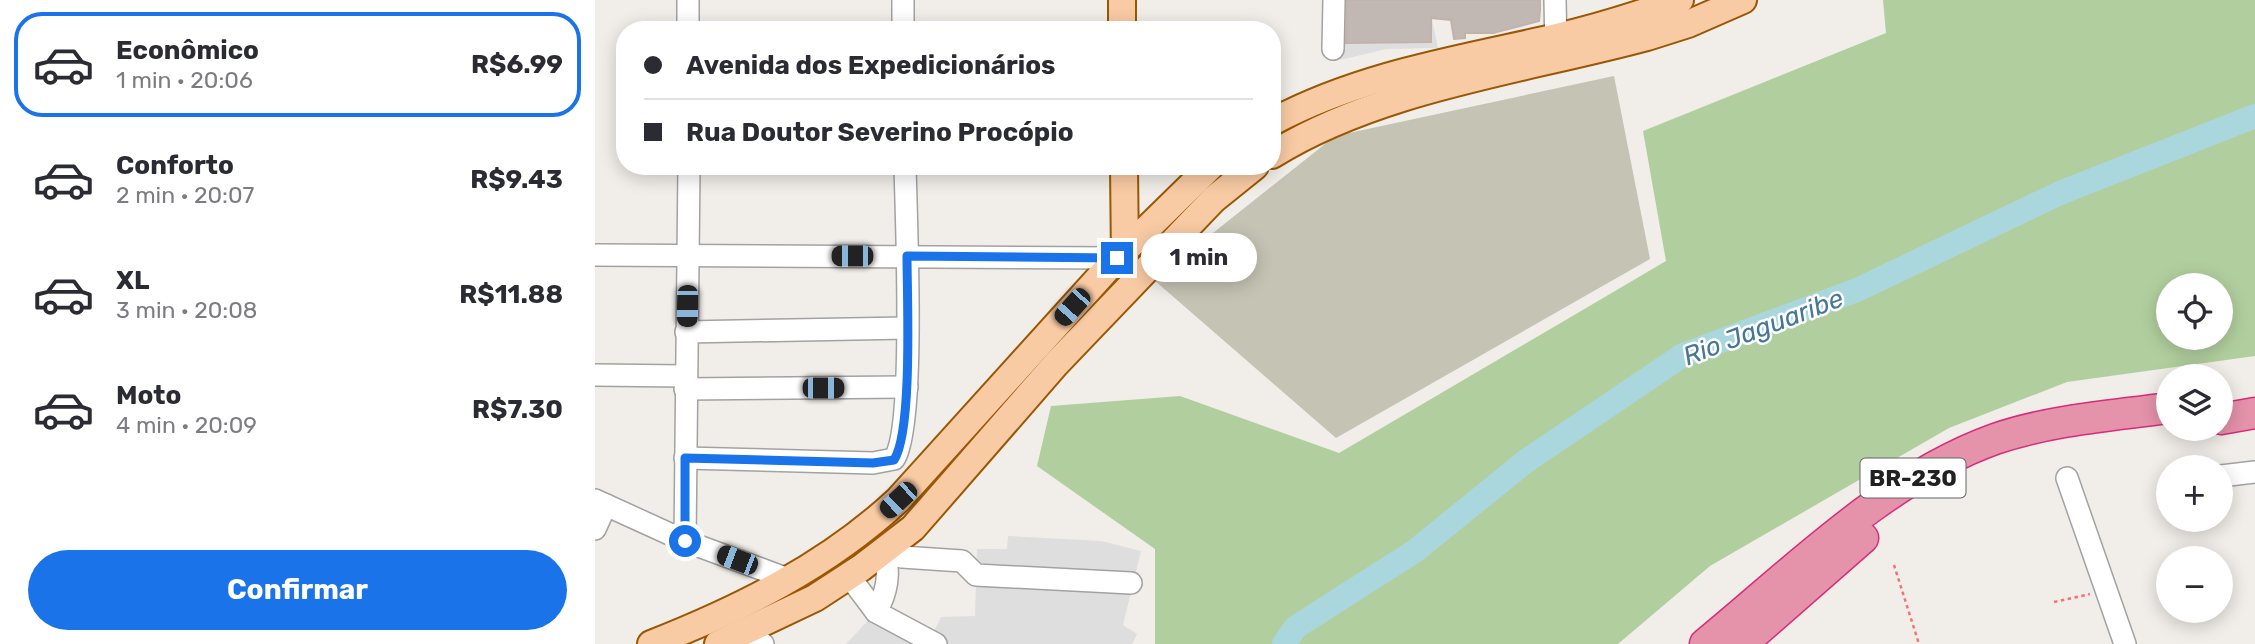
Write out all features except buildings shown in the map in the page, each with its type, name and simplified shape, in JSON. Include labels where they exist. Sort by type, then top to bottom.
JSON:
[{"type":"highway","points":[[2233,398],[2255,395]]},
{"type":"highway","name":"BR-230","points":[[1705,644],[1865,512],[1925,471],[1996,439],[2030,429],[2156,410]]},
{"type":"highway","points":[[2233,417],[2255,414]]},
{"type":"highway","name":"BR-230","points":[[1742,644],[1880,523],[1923,492],[1961,472],[1993,457],[2076,436],[2156,426]]},
{"type":"main road","points":[[1122,0],[1122,21]]},
{"type":"main road","points":[[1281,150],[1372,106],[1556,50],[1680,0]]},
{"type":"main road","points":[[1281,117],[1357,84],[1688,24],[1743,0]]},
{"type":"main road","points":[[1124,175],[1121,254],[1127,291]]},
{"type":"main road","points":[[651,644],[715,619],[840,549],[898,500],[1121,254],[1201,175]]},
{"type":"main road","points":[[718,644],[755,637],[849,576],[913,528],[1056,364],[1214,199],[1244,175]]},
{"type":"main road","points":[[1191,184],[1197,198],[1205,201],[1214,199]]},
{"type":"street","points":[[688,0],[688,21]]},
{"type":"street","points":[[903,0],[903,21]]},
{"type":"street","points":[[1333,0],[1333,49]]},
{"type":"street","points":[[1555,0],[1556,50]]},
{"type":"street","points":[[685,541],[689,175]]},
{"type":"street","points":[[685,458],[873,463],[894,460],[902,433],[907,387],[905,175]]},
{"type":"street","points":[[595,256],[1121,254]]},
{"type":"street","points":[[686,331],[907,328]]},
{"type":"street","points":[[595,375],[685,382],[907,387]]},
{"type":"street","points":[[2233,475],[2255,472]]},
{"type":"street","points":[[2067,478],[2125,644]]},
{"type":"street","points":[[595,529],[600,503],[685,541],[788,579]]},
{"type":"street","points":[[883,552],[902,557],[962,561],[975,575],[1131,583]]},
{"type":"street","points":[[876,612],[884,599],[887,577],[888,565],[883,552]]},
{"type":"street","points":[[849,576],[876,612],[936,644]]},
{"type":"path","points":[[1894,565],[1919,644]]},
{"type":"path","points":[[2054,602],[2107,590]]},
{"type":"shaded area","points":[[1342,0],[1428,0],[1438,48],[1386,49],[1340,60]]},
{"type":"shaded area","points":[[1614,76],[1650,259],[1336,438],[1154,280],[1335,136]]},
{"type":"shaded area","points":[[1008,536],[1101,541],[1141,551],[1123,625],[1137,634],[1132,644],[846,644],[876,612],[929,641],[941,617],[975,616],[977,549],[1007,549]]},
{"type":"green space","points":[[1883,0],[2255,0],[2255,356],[2197,364],[2156,364],[2156,370],[2067,382],[1949,428],[1710,566],[1618,644],[1155,644],[1155,549],[1037,466],[1051,406],[1180,396],[1339,453],[1666,261],[1643,131],[1886,33]]},
{"type":"waterway","name":"Rio Jaguaribe","points":[[1284,644],[1296,627],[1415,551],[1526,461],[1683,355],[1857,290],[2060,193],[2255,116]]},
{"type":"route","points":[[685,541],[685,458],[873,463],[894,460],[902,433],[907,387],[907,256],[1117,258]]}]
